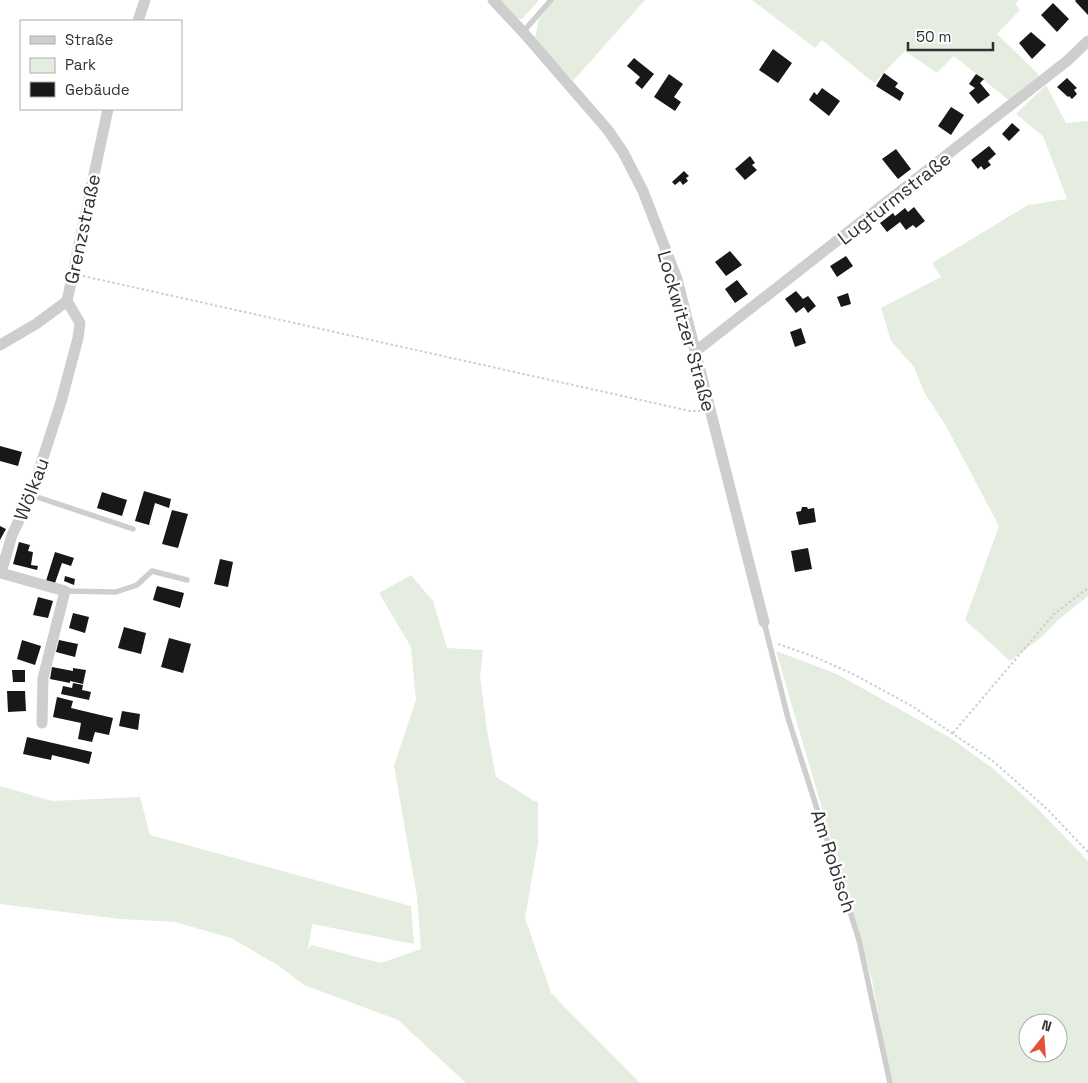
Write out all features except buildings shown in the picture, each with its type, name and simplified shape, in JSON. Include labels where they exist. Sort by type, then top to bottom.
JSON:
[{"type":"street","points":[[138,20],[145,0]]},
{"type":"street","name":"Lockwitzer Straße","points":[[493,0],[607,129],[630,164],[643,191],[677,279],[764,622]]},
{"type":"street","name":"Lugturmstraße","points":[[696,351],[1068,61],[1088,41]]},
{"type":"street","name":"Grenzstraße","points":[[0,345],[36,324],[67,301],[108,110]]},
{"type":"street","name":"Wölkau","points":[[65,592],[1,573],[12,535],[31,495],[61,402],[78,338],[80,323],[67,301]]},
{"type":"street","points":[[42,722],[43,678],[65,592]]},
{"type":"lane","points":[[523,32],[551,0]]},
{"type":"lane","points":[[31,495],[133,529]]},
{"type":"lane","points":[[65,592],[116,592],[137,585],[152,571],[187,580]]},
{"type":"lane","name":"Am Robisch","points":[[764,622],[788,718],[859,940],[890,1083]]},
{"type":"path","points":[[73,274],[690,412],[710,412]]},
{"type":"path","points":[[953,733],[1053,615],[1088,588]]},
{"type":"path","points":[[770,642],[786,646],[853,674],[912,706],[953,733],[1000,767],[1047,808],[1088,852]]},
{"type":"green space","points":[[495,0],[539,0],[522,19],[512,18]]},
{"type":"green space","points":[[554,0],[645,0],[573,81],[535,38],[539,19]]},
{"type":"green space","points":[[752,0],[1019,0],[1015,4],[1020,10],[997,34],[1039,75],[1011,102],[954,56],[937,73],[905,51],[874,83],[822,40],[815,48]]},
{"type":"green space","points":[[1046,85],[1066,123],[1088,121],[1088,596],[1057,621],[1042,637],[1010,661],[965,620],[999,526],[946,426],[924,392],[914,367],[891,341],[881,308],[941,277],[932,263],[1028,205],[1067,199],[1043,136],[1016,114]]},
{"type":"green space","points":[[411,575],[433,601],[447,648],[483,650],[480,676],[487,730],[496,777],[534,801],[538,801],[538,843],[525,918],[551,993],[640,1083],[466,1083],[398,1020],[304,985],[279,966],[231,938],[175,922],[120,919],[0,904],[0,786],[52,801],[140,797],[150,835],[411,906],[414,944],[312,924],[308,950],[311,945],[381,963],[421,949],[417,897],[394,766],[416,700],[411,647],[379,593]]},
{"type":"green space","points":[[776,651],[837,674],[949,737],[995,770],[1038,809],[1088,861],[1088,1083],[891,1083],[872,980]]}]
